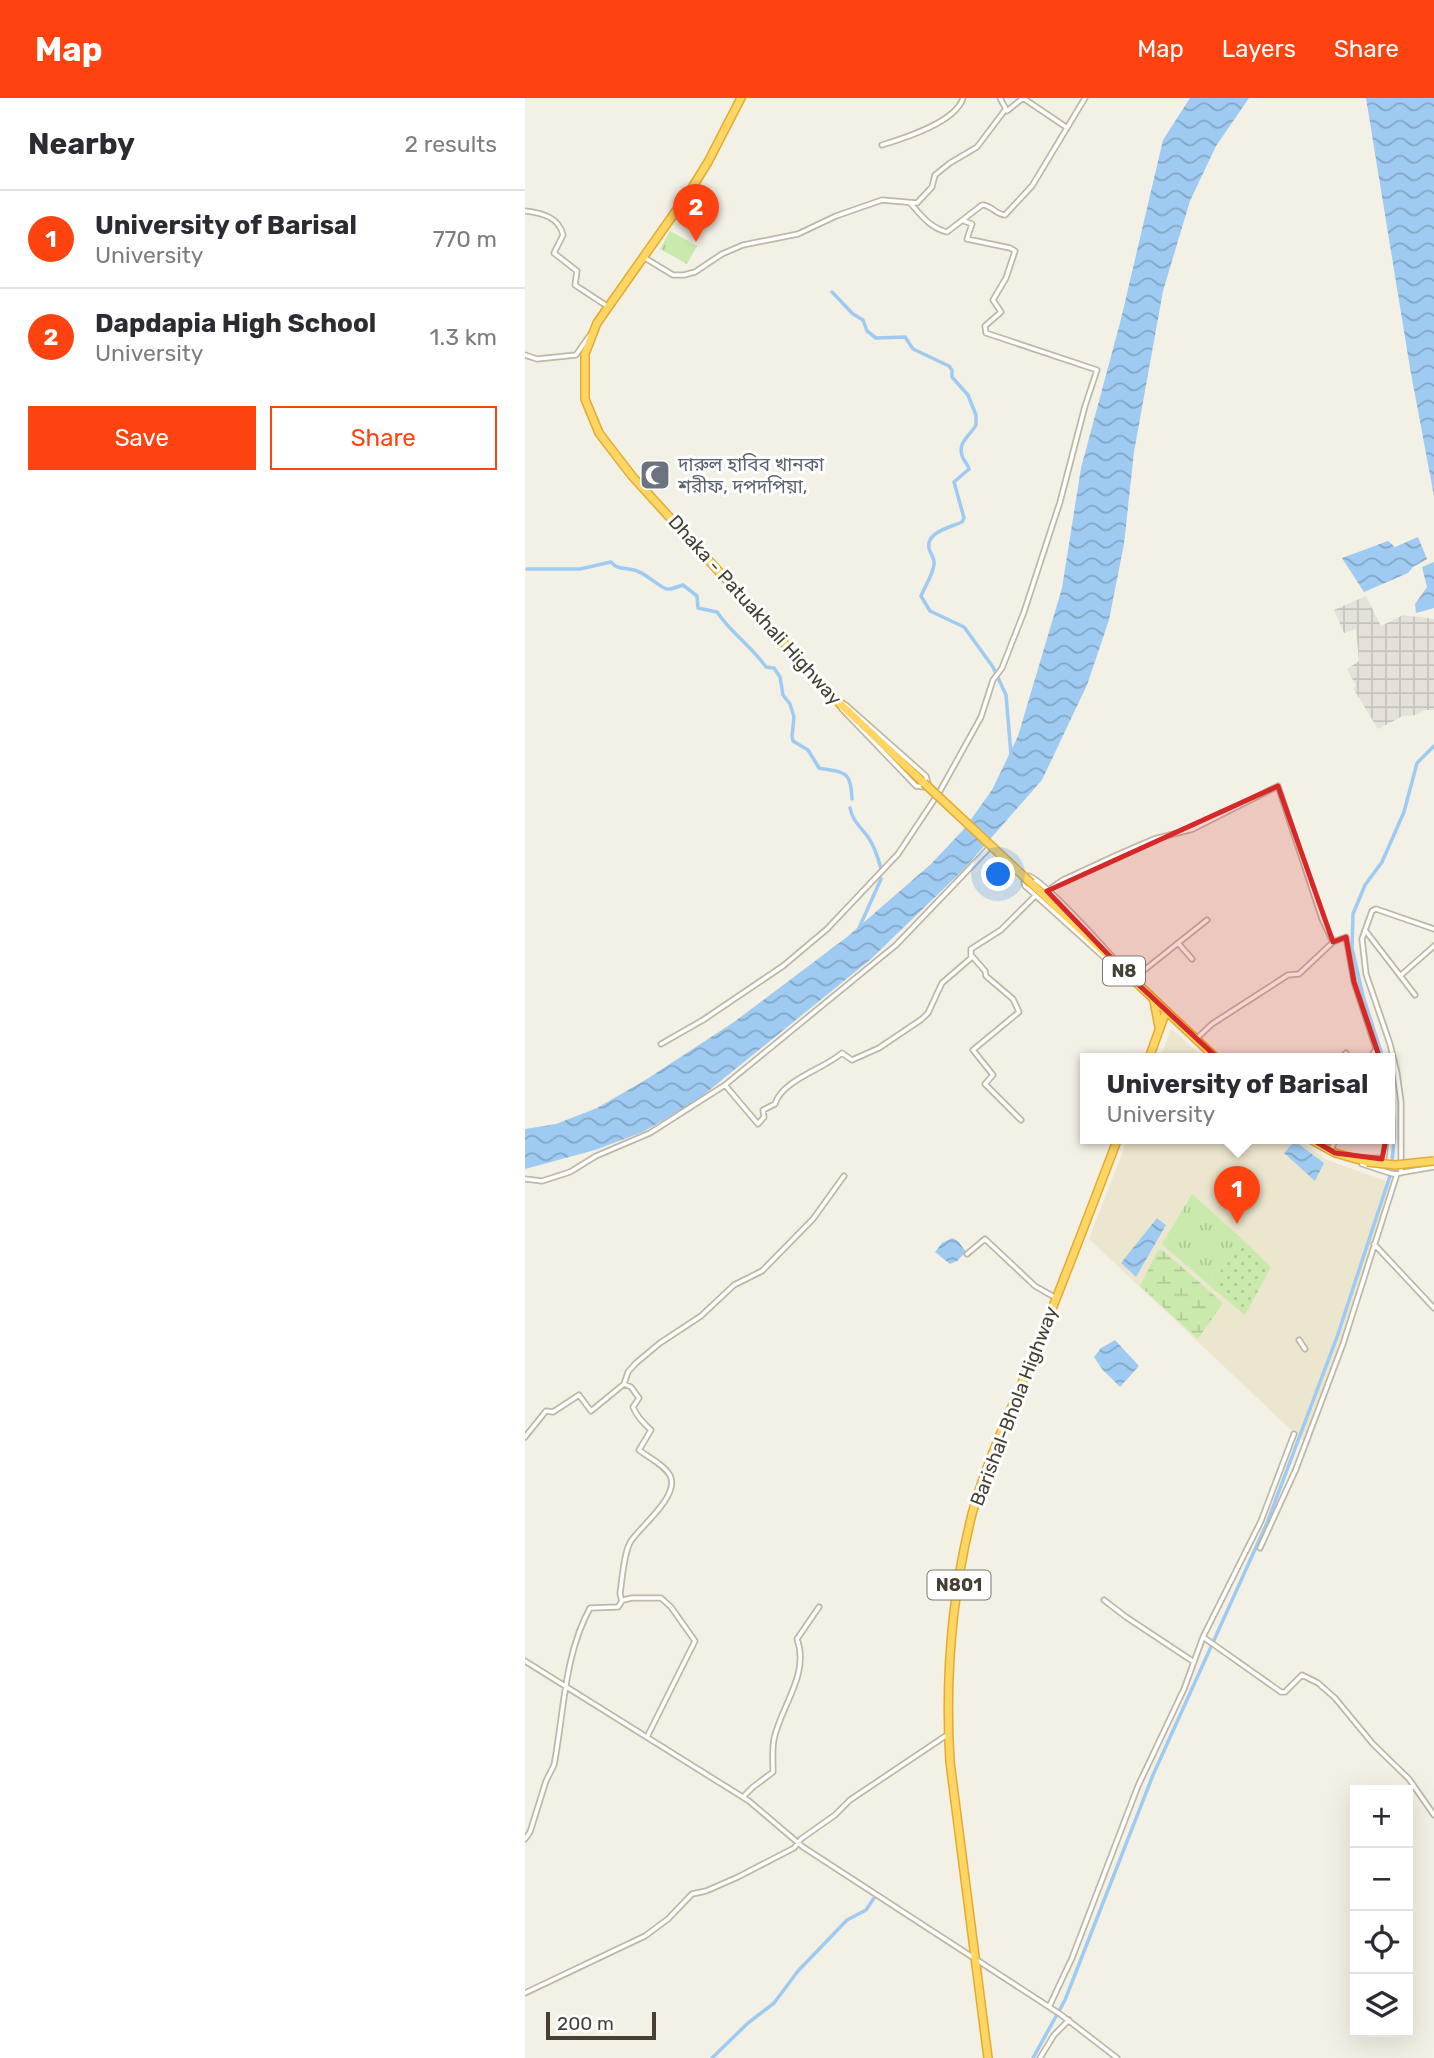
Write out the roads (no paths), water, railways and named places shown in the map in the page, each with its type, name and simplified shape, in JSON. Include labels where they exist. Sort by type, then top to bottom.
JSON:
[{"type":"highway","name":"Dhaka - Patuakhali Highway","points":[[741,98],[702,171],[607,306],[593,331],[585,354],[583,376],[585,399],[599,433],[632,476],[834,698],[1130,977]]},
{"type":"highway","name":"N8","points":[[1130,977],[1211,1053]]},
{"type":"highway","points":[[1154,999],[1159,1031]]},
{"type":"highway","points":[[1151,1053],[1166,1011]]},
{"type":"highway","points":[[1159,1031],[1166,1025],[1182,1025]]},
{"type":"highway","name":"Barishal-Bhola Highway","points":[[988,2058],[950,1762],[951,1633],[972,1516],[984,1474],[1116,1144]]},
{"type":"highway","points":[[1320,1144],[1367,1162],[1395,1165],[1434,1161]]},
{"type":"street","points":[[883,145],[951,115],[960,106],[963,98]]},
{"type":"street","points":[[1000,98],[1005,110]]},
{"type":"street","points":[[1005,110],[1010,111],[1023,98],[1066,127]]},
{"type":"street","points":[[910,203],[921,218],[947,232],[982,205],[1005,215],[1032,186],[1085,98]]},
{"type":"street","points":[[642,257],[673,275],[684,275],[695,272],[722,254],[743,245],[798,234],[836,216],[882,200],[916,203],[926,196],[935,175],[977,147],[1005,110]]},
{"type":"street","points":[[525,211],[550,217],[559,225],[563,235],[554,253],[577,271],[575,285],[607,306]]},
{"type":"street","points":[[661,1044],[703,1020],[783,966],[827,929],[874,881],[909,839],[952,772],[981,717],[993,680],[1002,668],[1039,570],[1097,370],[986,333],[985,326],[1002,312],[993,300],[1006,278],[1015,251],[967,239],[972,224],[964,221]]},
{"type":"street","points":[[525,355],[537,359],[576,355],[593,331]]},
{"type":"street","points":[[834,698],[846,705],[926,776],[928,783],[923,787],[916,786],[834,698]]},
{"type":"street","points":[[1047,891],[1063,880],[1119,854],[1154,839],[1193,828],[1255,795],[1278,786],[1322,919],[1333,942]]},
{"type":"street","points":[[525,1179],[542,1181],[571,1171],[596,1156],[650,1133],[725,1085],[896,945],[989,849]]},
{"type":"street","points":[[1029,876],[1112,956],[1130,977],[1108,961],[1025,886],[1024,882],[1029,876]]},
{"type":"street","points":[[1021,1120],[985,1084],[993,1075],[973,1050],[1019,1012],[1013,999],[986,976],[972,956],[971,949],[1001,930],[1035,896]]},
{"type":"street","points":[[1392,1053],[1366,974],[1362,939],[1365,930],[1372,911],[1376,909],[1434,929]]},
{"type":"street","points":[[1130,977],[1207,920]]},
{"type":"street","points":[[1365,930],[1415,995]]},
{"type":"street","points":[[1196,1039],[1212,1024],[1288,975],[1299,974],[1333,942],[1346,937],[1354,982],[1377,1053]]},
{"type":"street","points":[[1178,943],[1192,959]]},
{"type":"street","points":[[1400,976],[1434,946]]},
{"type":"street","points":[[725,1085],[758,1124],[765,1117],[763,1111],[775,1104],[778,1096],[805,1076],[835,1060],[842,1053],[852,1060],[879,1048],[922,1019],[928,1013],[942,983],[972,956]]},
{"type":"street","points":[[1373,1053],[1376,1049]]},
{"type":"street","points":[[1260,1548],[1301,1457],[1346,1336],[1397,1174],[1401,1102],[1395,1065]]},
{"type":"street","points":[[1331,1150],[1334,1144]]},
{"type":"street","points":[[1351,1158],[1384,1158],[1385,1144]]},
{"type":"street","points":[[1351,1158],[1387,1173],[1397,1174],[1434,1167]]},
{"type":"street","points":[[525,1437],[546,1412],[553,1412],[579,1395],[591,1411],[624,1384],[636,1363],[660,1343],[701,1316],[734,1285],[762,1271],[813,1219],[844,1176]]},
{"type":"street","points":[[967,1254],[985,1239],[1035,1286],[1056,1298]]},
{"type":"street","points":[[1374,1244],[1434,1308]]},
{"type":"street","points":[[1299,1340],[1305,1349]]},
{"type":"street","points":[[622,1601],[620,1594],[630,1542],[659,1509],[670,1491],[672,1481],[669,1474],[639,1450],[651,1430],[642,1423],[634,1410],[639,1398],[631,1387],[624,1384]]},
{"type":"street","points":[[1051,2008],[1138,1786],[1261,1521],[1294,1434]]},
{"type":"street","points":[[525,1839],[530,1832],[546,1781],[554,1765],[570,1660],[590,1608],[618,1607],[622,1601],[632,1598],[661,1598],[671,1607],[695,1641],[647,1737]]},
{"type":"street","points":[[1104,1600],[1194,1662]]},
{"type":"street","points":[[744,1797],[773,1772],[774,1738],[800,1664],[801,1650],[797,1639],[819,1607]]},
{"type":"street","points":[[1205,1638],[1281,1692],[1285,1692],[1302,1675],[1318,1683],[1409,1779],[1434,1815]]},
{"type":"street","points":[[525,1661],[744,1797],[798,1842],[1061,2014],[1117,2058]]},
{"type":"street","points":[[525,1993],[645,1936],[669,1919],[692,1894],[738,1877],[779,1856],[835,1815],[850,1800],[949,1734]]},
{"type":"street","points":[[1040,2058],[1054,2035],[1069,2020]]},
{"type":"water","points":[[1190,98],[1249,98],[1216,146],[1190,201],[1163,291],[1134,452],[1124,544],[1109,620],[1087,685],[1042,780],[963,870],[871,959],[696,1101],[643,1132],[595,1150],[525,1169],[525,1129],[556,1124],[597,1108],[734,1022],[847,937],[931,864],[964,829],[992,790],[1018,736],[1062,588],[1081,468],[1121,319],[1163,140]]},
{"type":"water","points":[[1366,98],[1434,98],[1434,496],[1410,368]]},
{"type":"water","points":[[1418,537],[1427,559],[1408,573],[1364,592],[1342,558],[1388,541],[1395,547]]},
{"type":"water","points":[[1434,562],[1434,608],[1416,613],[1415,604],[1427,587],[1422,567]]},
{"type":"water","points":[[1299,1144],[1324,1163],[1315,1181],[1284,1153],[1291,1145]]},
{"type":"water","points":[[1157,1218],[1166,1225],[1136,1277],[1121,1263]]},
{"type":"water","points":[[952,1238],[958,1241],[966,1252],[950,1264],[935,1252],[942,1243]]},
{"type":"water","points":[[1115,1340],[1139,1366],[1120,1387],[1094,1357],[1101,1348]]},
{"type":"waterway","points":[[832,292],[853,314],[863,320],[867,331],[876,338],[905,337],[913,349],[949,366],[952,377],[968,395],[976,415],[976,425],[961,448],[969,469],[954,482],[964,518],[962,522],[931,538],[929,548],[934,560],[933,568],[921,596],[930,611],[964,627],[993,667],[1006,695],[1011,754]]},
{"type":"waterway","points":[[527,569],[580,569],[611,562],[617,567],[641,573],[667,589],[683,585],[697,596],[698,608],[717,612],[766,667],[774,668],[780,677],[783,695],[790,704],[794,717],[793,741],[808,750],[819,768],[845,774],[850,783],[852,799]]},
{"type":"waterway","points":[[1381,1053],[1363,996],[1352,948],[1353,914],[1365,885],[1382,862],[1404,812],[1417,763],[1434,746]]},
{"type":"waterway","points":[[850,808],[873,845],[881,869]]},
{"type":"waterway","points":[[859,928],[881,879]]},
{"type":"waterway","points":[[1033,2058],[1065,2000],[1153,1775],[1267,1523],[1337,1337],[1390,1176],[1393,1144]]},
{"type":"waterway","points":[[712,2058],[748,2023],[774,2003],[798,1971],[847,1920],[866,1910],[874,1898]]},
{"type":"place","name":"Dapdapia High School","points":[[696,242]]},
{"type":"place","name":"দারুল হাবিব খানকা শরীফ, দপদপিয়া,","points":[[655,475]]},
{"type":"place","name":"University of Barisal","points":[[1237,1224]]}]
